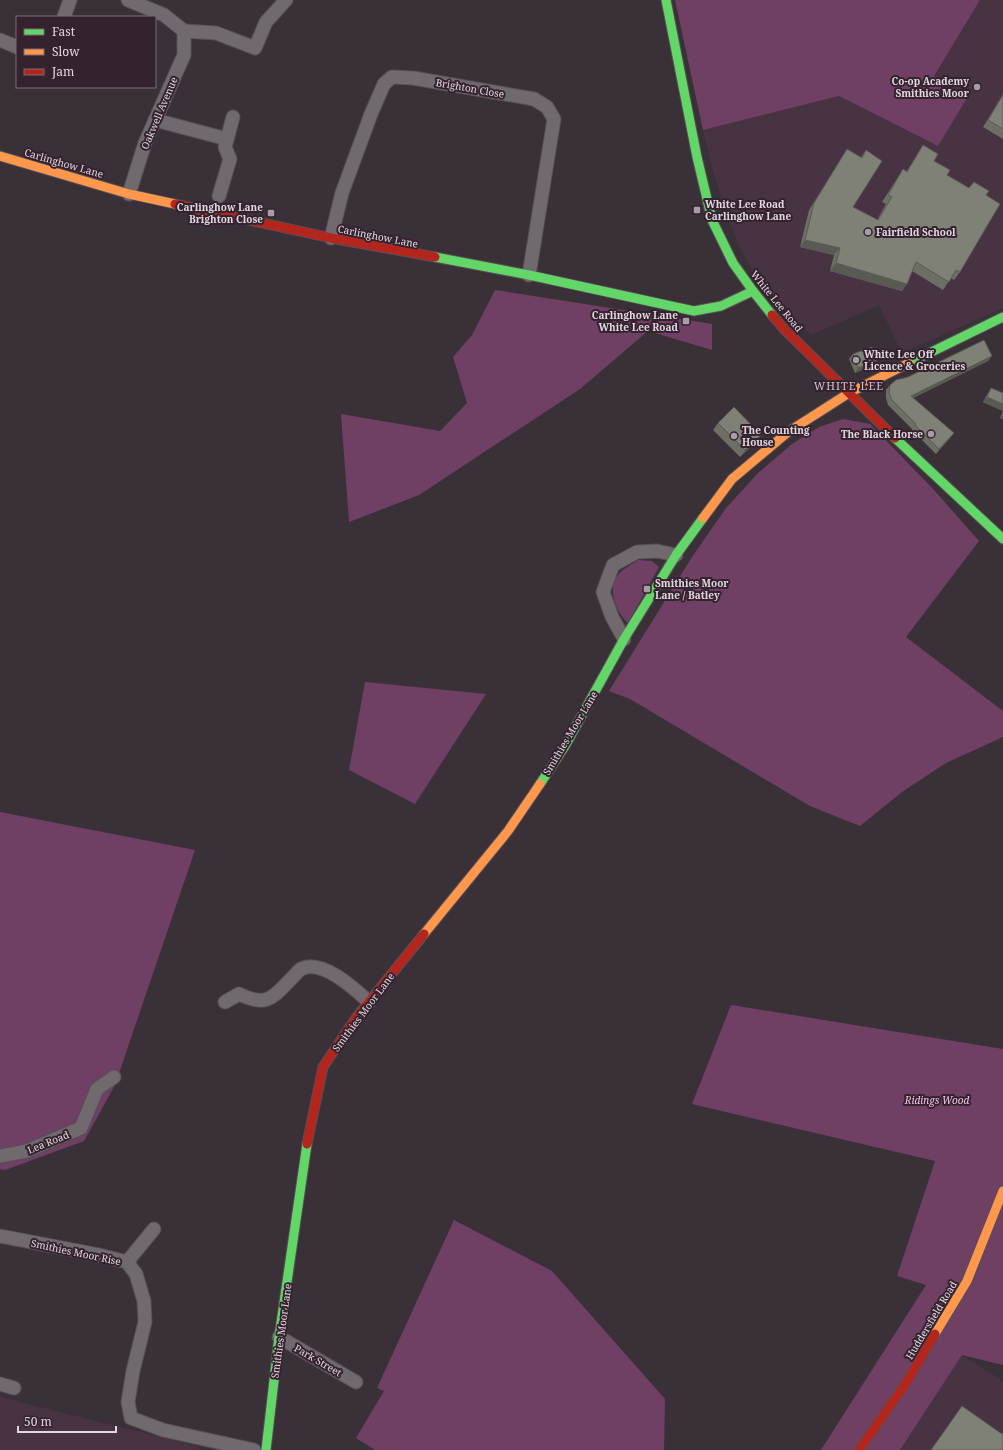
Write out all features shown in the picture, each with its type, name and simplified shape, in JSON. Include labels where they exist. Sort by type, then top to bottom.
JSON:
[{"type":"street","points":[[64,16],[70,0]]},
{"type":"street","points":[[128,0],[144,3],[164,15],[184,31],[216,33],[255,48],[266,22],[286,0]]},
{"type":"street","name":"White Lee Road","points":[[666,0],[712,220],[733,262],[753,292],[784,329],[881,425],[1003,539]]},
{"type":"street","name":"Oakwell Avenue","points":[[129,194],[145,143],[184,55],[184,31]]},
{"type":"street","points":[[0,40],[16,47]]},
{"type":"street","name":"Brighton Close","points":[[331,238],[342,193],[371,114],[384,84],[392,77],[413,78],[534,99],[547,107],[554,119],[529,275]]},
{"type":"street","points":[[219,196],[230,159],[225,147],[232,118]]},
{"type":"street","points":[[155,120],[227,139]]},
{"type":"street","name":"Carlinghow Lane","points":[[0,156],[129,194],[331,238],[529,275],[694,311],[720,306],[753,292]]},
{"type":"street","name":"Smithies Moor Lane","points":[[266,1450],[279,1337],[311,1122],[323,1067],[356,1018],[508,831],[565,746],[624,639],[676,555],[732,479],[788,432],[849,393],[1003,317]]},
{"type":"street","points":[[624,639],[612,617],[603,592],[613,565],[638,552],[657,551],[676,555]]},
{"type":"street","points":[[225,1002],[239,994],[249,999],[261,1001],[274,997],[301,969],[313,966],[337,975],[369,1002]]},
{"type":"street","name":"Lea Road","points":[[0,1156],[27,1151],[81,1128],[97,1089],[114,1076]]},
{"type":"street","name":"Huddersfield Road","points":[[859,1450],[906,1383],[967,1281],[1003,1191]]},
{"type":"street","points":[[127,1262],[154,1229]]},
{"type":"street","name":"Smithies Moor Rise","points":[[0,1236],[127,1262],[136,1274],[144,1301],[145,1322],[133,1371],[128,1402],[131,1418],[163,1430],[254,1450]]},
{"type":"street","name":"Park Street","points":[[279,1337],[356,1382]]},
{"type":"street","points":[[0,1384],[14,1388]]},
{"type":"shaded area","name":"Fairfield School","points":[[980,0],[1003,0],[1003,308],[902,353],[879,305],[811,335],[762,286],[740,248],[727,216],[713,171],[703,130],[839,96],[938,146],[934,76]]},
{"type":"shaded area","points":[[962,1355],[1003,1381],[1003,1450],[900,1450]]},
{"type":"shaded area","points":[[0,1397],[200,1447],[199,1450],[0,1450]]},
{"type":"green space","points":[[675,0],[980,0],[934,76],[967,98],[938,146],[839,96],[703,130]]},
{"type":"green space","points":[[495,290],[712,324],[712,350],[648,331],[580,389],[419,495],[349,522],[341,414],[440,431],[467,403],[453,357],[472,335]]},
{"type":"green space","points":[[843,419],[870,424],[935,491],[979,541],[906,637],[1003,711],[1003,737],[946,763],[902,792],[860,826],[810,806],[630,699],[609,691],[692,557],[726,508],[758,473],[792,444],[819,427]]},
{"type":"green space","points":[[638,560],[652,561],[659,567],[628,623],[617,608],[613,596],[613,590],[616,578],[620,573]]},
{"type":"green space","points":[[365,682],[486,694],[415,804],[349,770]]},
{"type":"green space","points":[[0,812],[195,850],[115,1085],[84,1141],[5,1170],[0,1169]]},
{"type":"green space","name":"Ridings Wood","points":[[731,1005],[1003,1049],[1003,1365],[962,1355],[900,1450],[821,1450],[926,1285],[897,1276],[935,1161],[692,1104]]},
{"type":"green space","points":[[454,1220],[552,1271],[665,1399],[664,1450],[375,1450],[356,1438],[384,1391],[377,1388]]},
{"type":"building","points":[[1003,95],[1003,129],[988,120]]},
{"type":"building","points":[[923,145],[938,154],[934,161],[950,170],[947,175],[969,188],[974,182],[989,191],[986,195],[1000,204],[960,272],[956,270],[949,282],[916,262],[907,284],[836,263],[840,248],[805,240],[814,203],[847,149],[862,158],[866,150],[882,161],[853,207],[878,220],[892,197],[888,195],[903,169],[907,172]]},
{"type":"building","points":[[984,340],[992,356],[911,396],[954,433],[939,449],[892,400],[889,393],[890,385],[896,380],[908,377]]},
{"type":"building","points":[[872,347],[877,360],[858,368],[853,354]]},
{"type":"building","points":[[991,388],[1003,393],[1003,404],[987,397]]},
{"type":"building","points":[[734,407],[761,435],[745,450],[718,423]]},
{"type":"building","points":[[962,1406],[1002,1434],[1003,1433],[1003,1450],[931,1450]]},
{"type":"traffic: fast","points":[[666,0],[697,157],[712,220],[733,263],[772,315]]},
{"type":"traffic: fast","points":[[435,257],[529,275],[694,311],[721,306],[753,291]]},
{"type":"traffic: fast","points":[[909,363],[1003,317]]},
{"type":"traffic: fast","points":[[895,438],[1003,539]]},
{"type":"traffic: fast","points":[[540,784],[565,746],[624,639],[676,555],[703,518]]},
{"type":"traffic: fast","points":[[266,1450],[279,1337],[307,1144]]},
{"type":"traffic: slow","points":[[0,156],[129,194],[175,204]]},
{"type":"traffic: slow","points":[[703,518],[732,479],[788,432],[849,393],[909,363]]},
{"type":"traffic: slow","points":[[424,934],[508,831],[540,784]]},
{"type":"traffic: slow","points":[[935,1334],[967,1281],[1003,1191]]},
{"type":"traffic: jam","points":[[175,204],[331,238],[435,257]]},
{"type":"traffic: jam","points":[[772,315],[784,329],[895,438]]},
{"type":"traffic: jam","points":[[307,1144],[323,1067],[356,1018],[424,934]]},
{"type":"traffic: jam","points":[[859,1450],[906,1383],[935,1334]]},
{"type":"place","name":"Co-op Academy Smithies Moor","points":[[977,87]]},
{"type":"place","name":"White Lee Road Carlinghow Lane","points":[[697,210]]},
{"type":"place","name":"Carlinghow Lane Brighton Close","points":[[271,213]]},
{"type":"place","name":"Fairfield School","points":[[868,232]]},
{"type":"place","name":"Carlinghow Lane White Lee Road","points":[[686,321]]},
{"type":"place","name":"White Lee Off Licence & Groceries","points":[[856,360]]},
{"type":"place","name":"The Black Horse","points":[[931,434]]},
{"type":"place","name":"The Counting House","points":[[734,436]]},
{"type":"place","name":"Smithies Moor Lane / Batley","points":[[647,589]]},
{"type":"district","name":"WHITE LEE","points":[[849,385]]}]
